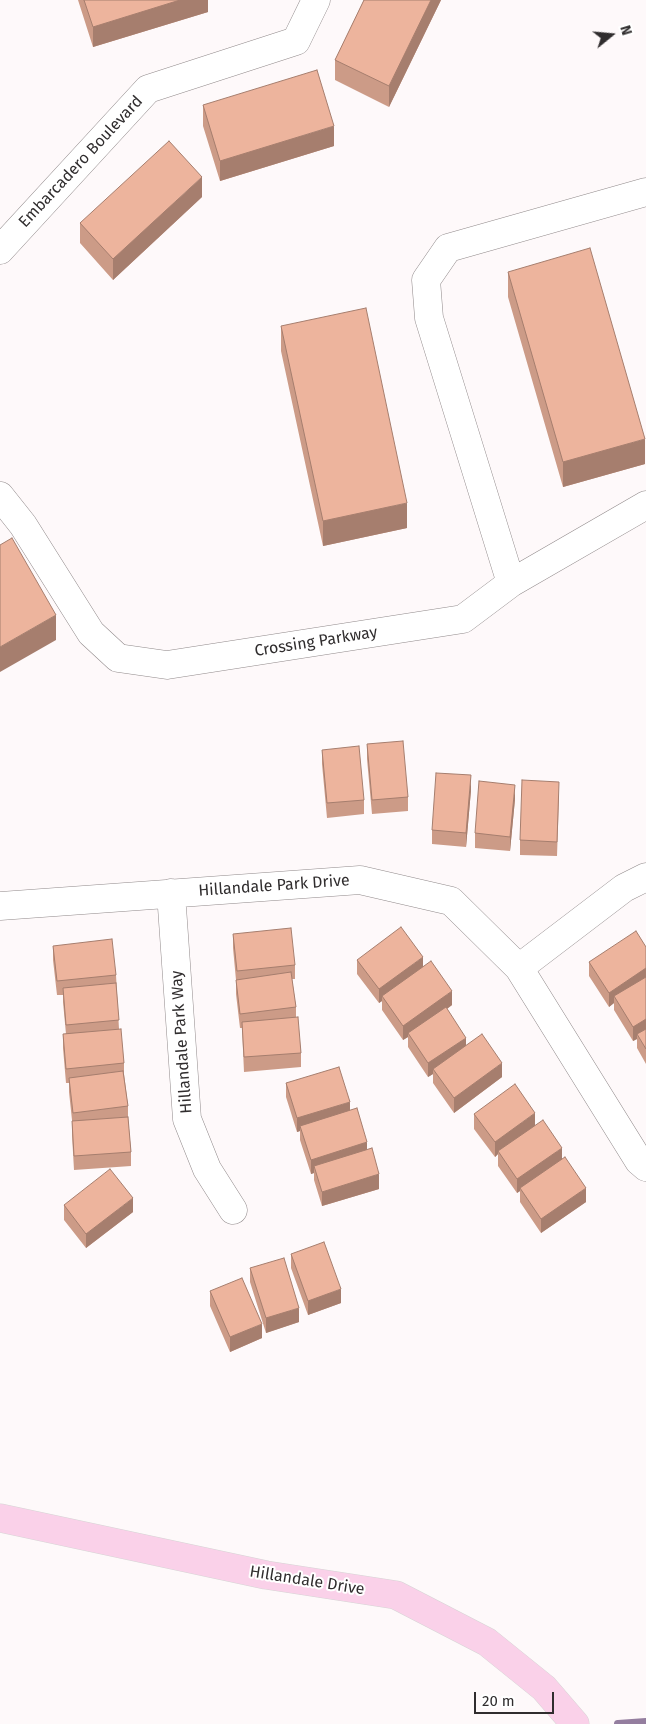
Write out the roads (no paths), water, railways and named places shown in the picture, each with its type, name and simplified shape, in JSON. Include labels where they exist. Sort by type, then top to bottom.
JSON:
[{"type":"main road","name":"Hillandale Drive","points":[[0,1518],[266,1575],[396,1595],[486,1642],[544,1688],[575,1724]]},
{"type":"street","name":"Embarcadero Boulevard","points":[[0,250],[148,89],[296,41],[316,0]]},
{"type":"street","points":[[511,583],[429,318],[426,280],[448,248],[646,192]]},
{"type":"street","name":"Crossing Parkway","points":[[0,496],[23,525],[91,633],[118,658],[167,666],[463,619],[511,583],[646,505]]},
{"type":"street","points":[[519,968],[624,888],[646,877]]},
{"type":"street","name":"Hillandale Park Drive","points":[[0,906],[360,880],[451,901],[519,968],[639,1161],[646,1167]]},
{"type":"street","name":"Hillandale Park Way","points":[[171,893],[187,1119],[207,1169],[233,1210]]},
{"type":"waterway","points":[[618,1724],[646,1722]]}]
